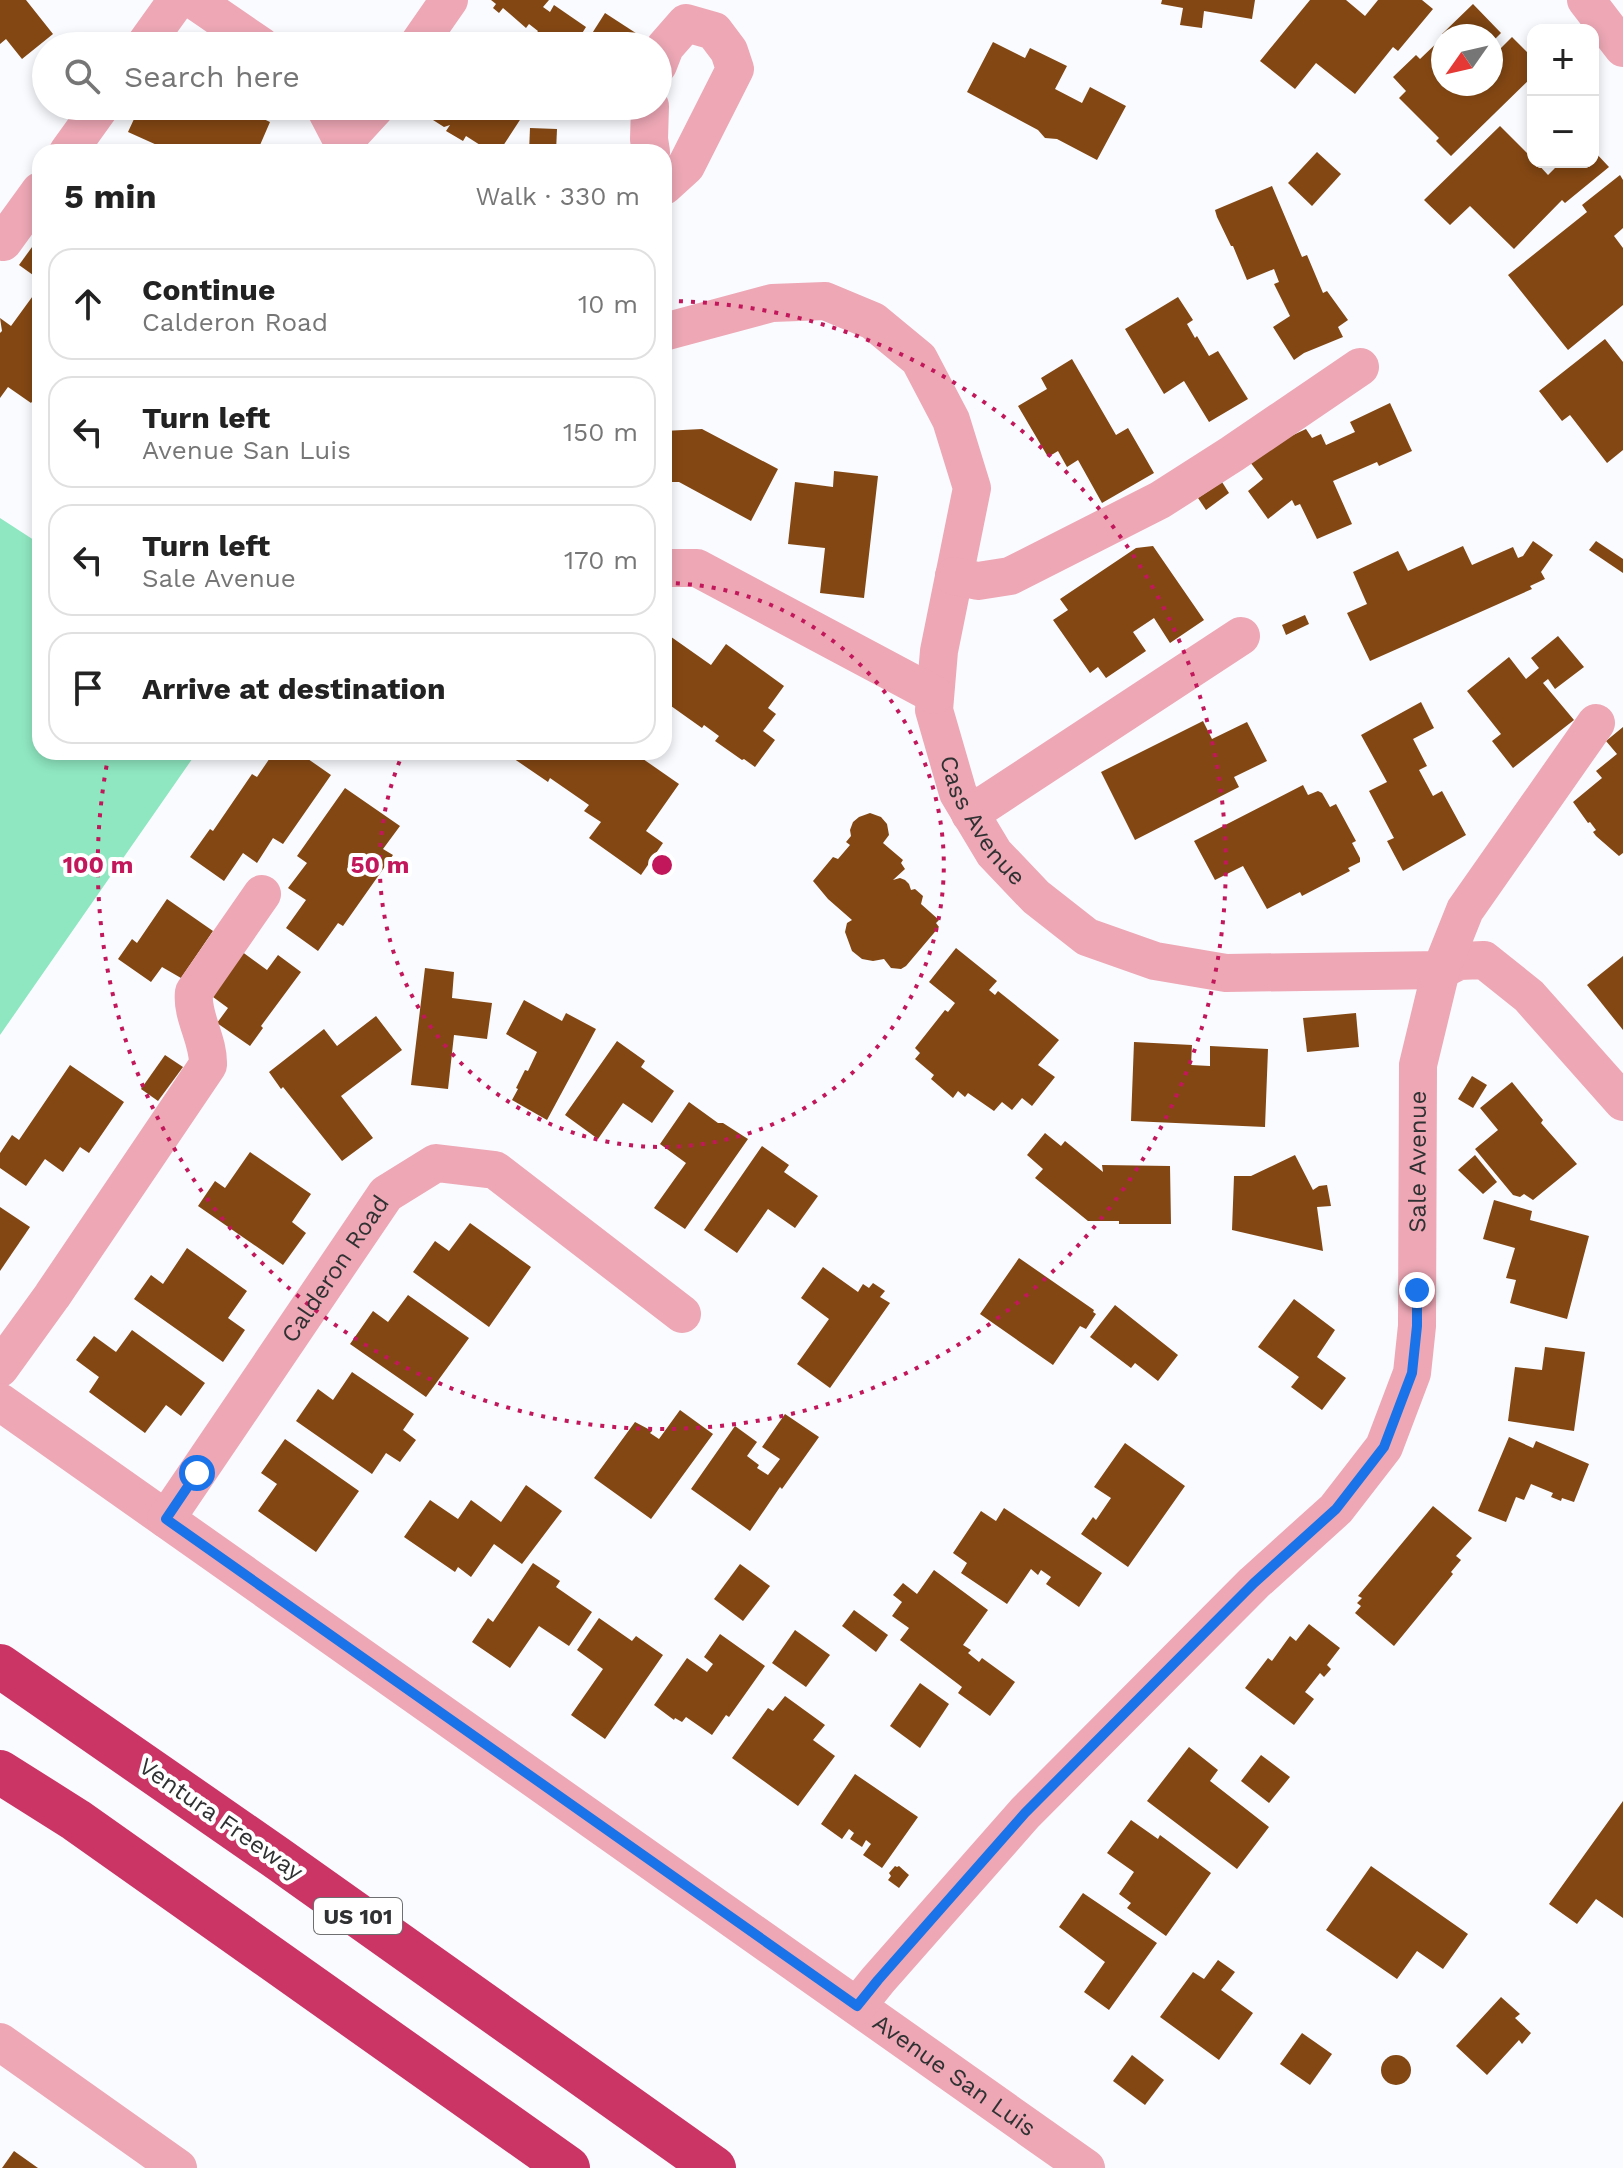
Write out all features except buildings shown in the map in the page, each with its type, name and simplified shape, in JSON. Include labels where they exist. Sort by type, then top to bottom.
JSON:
[{"type":"highway","name":"Ventura Freeway","points":[[0,1666],[714,2168]]},
{"type":"highway","points":[[0,1772],[76,1820],[568,2168]]},
{"type":"street","points":[[154,32],[177,0]]},
{"type":"street","points":[[194,0],[241,32]]},
{"type":"street","points":[[427,32],[449,0]]},
{"type":"street","points":[[1586,0],[1623,48]]},
{"type":"street","points":[[672,39],[686,23],[714,31],[729,51],[735,69],[686,166],[672,179]]},
{"type":"street","points":[[74,144],[91,120]]},
{"type":"street","points":[[332,120],[344,144]]},
{"type":"street","points":[[348,144],[366,120]]},
{"type":"street","points":[[650,120],[650,144]]},
{"type":"street","points":[[3,242],[32,202]]},
{"type":"street","name":"Cass Avenue","points":[[672,330],[772,303],[825,301],[873,321],[919,359],[951,420],[972,488],[939,651],[934,710],[958,793],[994,853],[1036,897],[1087,937],[1155,961],[1226,973],[1441,970],[1459,961],[1484,960],[1529,996],[1623,1102]]},
{"type":"street","points":[[954,576],[978,581],[1010,576],[1160,500],[1360,367]]},
{"type":"street","points":[[672,568],[697,568],[935,695]]},
{"type":"street","points":[[970,814],[1241,636]]},
{"type":"street","name":"Sale Avenue","points":[[857,2006],[1025,1813],[1254,1583],[1336,1509],[1384,1447],[1412,1373],[1417,1326],[1418,1065],[1441,970],[1465,910],[1596,723]]},
{"type":"street","points":[[0,1368],[208,1065],[209,1053],[193,1002],[194,992],[262,894]]},
{"type":"street","name":"Calderon Road","points":[[166,1519],[386,1194],[436,1163],[495,1170],[682,1314]]},
{"type":"street","name":"Avenue San Luis","points":[[0,1402],[1086,2168]]},
{"type":"street","points":[[0,2042],[178,2168]]},
{"type":"green space","points":[[0,518],[32,539],[32,760],[191,760],[0,1035]]},
{"type":"route","points":[[197,1473],[166,1519],[857,2006],[1025,1813],[1254,1583],[1336,1509],[1384,1447],[1412,1373],[1417,1290]]}]
